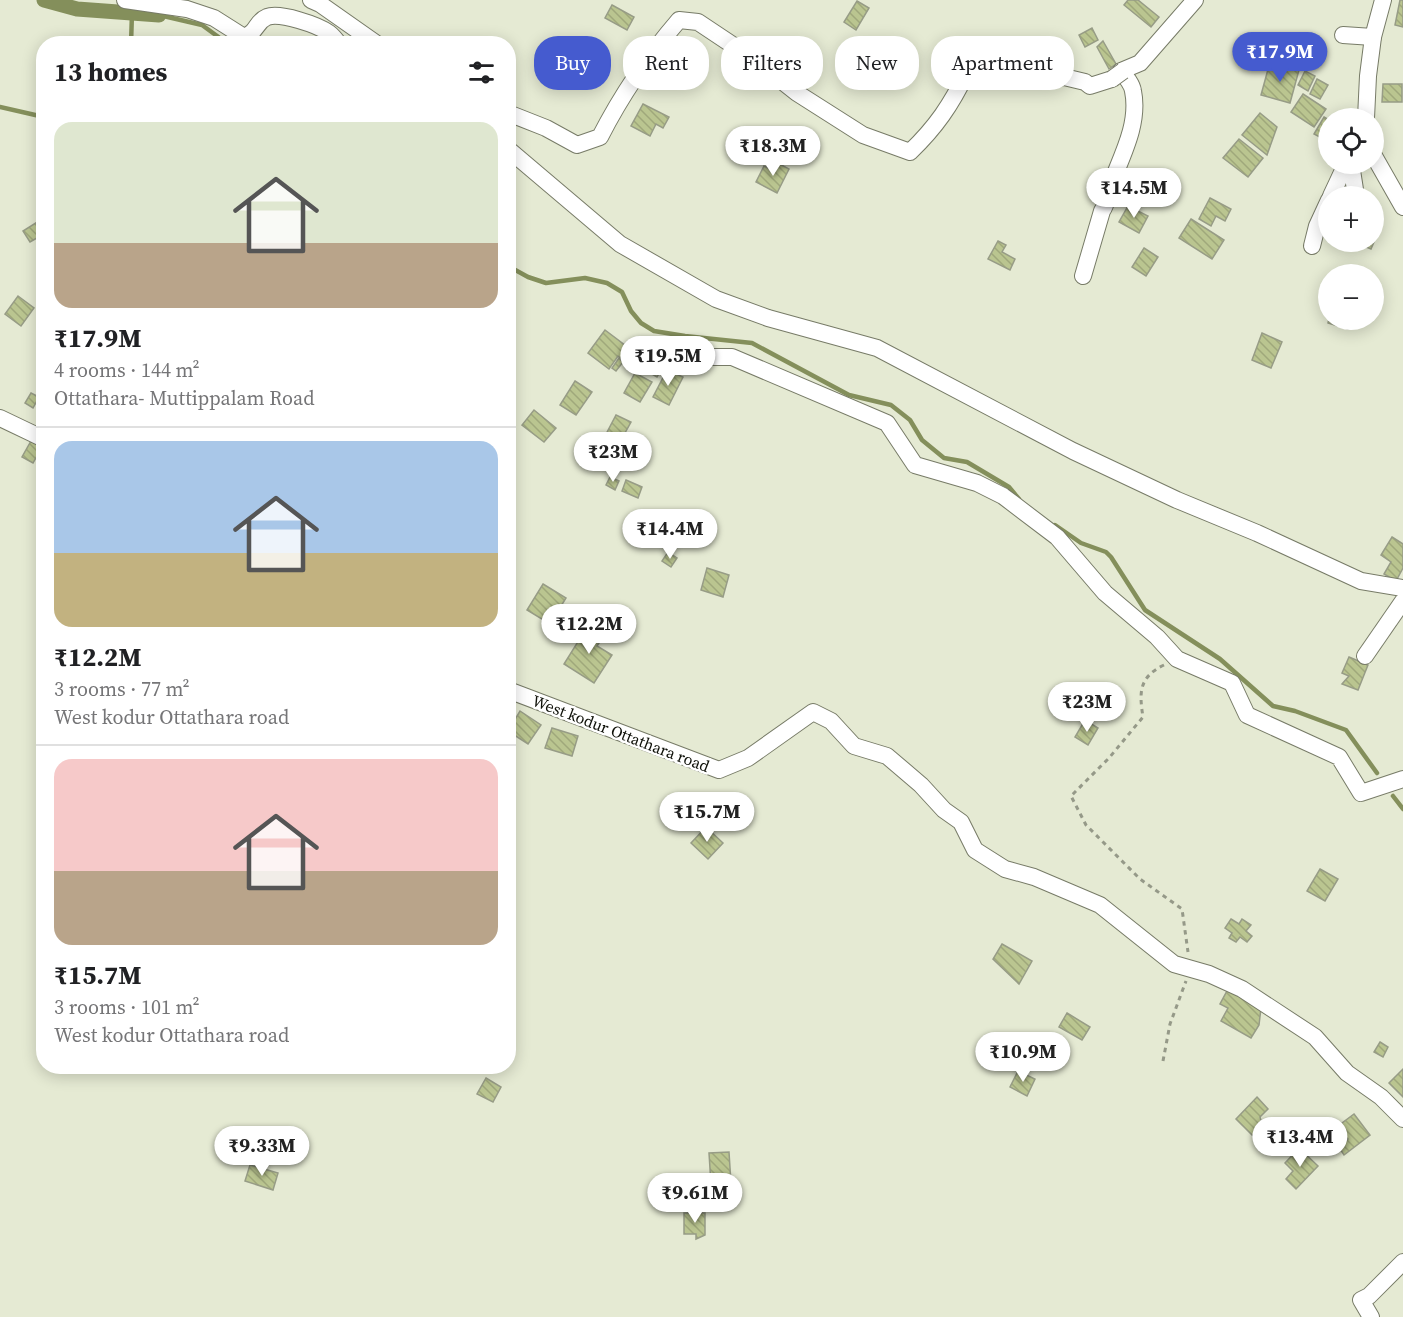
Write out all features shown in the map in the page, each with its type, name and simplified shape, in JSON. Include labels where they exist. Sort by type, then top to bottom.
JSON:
[{"type":"street","points":[[125,0],[187,9],[214,18],[240,36]]},
{"type":"street","points":[[311,0],[366,36]]},
{"type":"street","points":[[516,116],[546,128],[577,145],[600,137],[616,105],[634,77],[679,20],[698,22],[758,62],[797,93],[864,135],[910,152],[934,129],[967,72],[1005,71],[1042,80],[1064,77],[1085,82],[1090,86],[1140,63],[1195,0]]},
{"type":"street","points":[[1366,108],[1373,37],[1383,0]]},
{"type":"street","points":[[248,36],[253,34],[260,21],[269,16],[295,19],[332,36]]},
{"type":"street","points":[[1343,35],[1373,37]]},
{"type":"street","points":[[1083,276],[1102,211],[1107,202],[1108,192],[1126,150],[1132,126],[1133,91],[1129,81],[1121,71],[1120,73]]},
{"type":"street","points":[[516,156],[620,244],[716,298],[768,318],[877,348],[1073,451],[1177,500],[1257,533],[1361,581],[1403,588]]},
{"type":"street","points":[[1384,174],[1403,207]]},
{"type":"street","points":[[1312,246],[1318,224]]},
{"type":"street","points":[[665,357],[732,357],[887,423],[915,465],[977,483],[1003,496],[1057,537],[1105,593],[1157,637],[1177,659],[1232,683],[1246,715],[1339,757],[1361,793],[1403,779]]},
{"type":"street","points":[[0,418],[36,435]]},
{"type":"street","points":[[1365,656],[1403,601]]},
{"type":"street","name":"West kodur Ottathara road","points":[[516,693],[719,770],[748,758],[813,712],[831,721],[854,746],[887,756],[921,785],[944,810],[961,822],[975,850],[1005,869],[1034,877],[1100,906],[1174,964],[1209,974],[1242,989],[1315,1037],[1347,1073],[1381,1097],[1403,1119]]},
{"type":"street","points":[[1371,1317],[1361,1300],[1369,1296],[1403,1262]]},
{"type":"path","points":[[1163,1061],[1170,1024],[1190,968],[1182,909],[1140,879],[1086,825],[1071,796],[1109,758],[1143,717],[1140,694],[1152,671],[1177,659]]},
{"type":"building","points":[[1128,0],[1138,0],[1159,17],[1151,27],[1124,5]]},
{"type":"building","points":[[1400,0],[1403,0],[1403,27],[1395,25]]},
{"type":"building","points":[[857,1],[869,8],[856,30],[844,22]]},
{"type":"building","points":[[612,5],[634,17],[627,30],[605,18]]},
{"type":"building","points":[[1092,28],[1098,40],[1085,47],[1079,35]]},
{"type":"building","points":[[1103,41],[1116,64],[1109,69],[1097,47]]},
{"type":"building","points":[[1270,62],[1299,70],[1290,103],[1261,95]]},
{"type":"building","points":[[1305,71],[1315,76],[1308,91],[1298,85]]},
{"type":"building","points":[[1317,79],[1328,85],[1320,99],[1310,94]]},
{"type":"building","points":[[1383,84],[1402,84],[1402,102],[1382,102]]},
{"type":"building","points":[[1303,94],[1324,108],[1318,108],[1318,121],[1314,127],[1291,112]]},
{"type":"building","points":[[643,104],[669,117],[663,128],[656,124],[650,136],[631,126]]},
{"type":"building","points":[[1260,113],[1277,127],[1267,155],[1242,135]]},
{"type":"building","points":[[1239,139],[1263,158],[1248,177],[1223,158]]},
{"type":"building","points":[[776,162],[789,169],[777,193],[756,182],[764,166],[772,170]]},
{"type":"building","points":[[1210,198],[1231,209],[1225,221],[1216,216],[1211,226],[1199,219]]},
{"type":"building","points":[[1128,206],[1148,216],[1139,233],[1119,222]]},
{"type":"building","points":[[1191,219],[1224,240],[1212,259],[1179,238]]},
{"type":"building","points":[[36,223],[36,239],[30,242],[23,231]]},
{"type":"building","points":[[998,241],[1006,245],[1002,252],[1015,259],[1010,270],[988,259]]},
{"type":"building","points":[[1144,248],[1158,257],[1146,276],[1132,267]]},
{"type":"building","points":[[18,296],[34,308],[21,326],[5,314]]},
{"type":"building","points":[[605,330],[634,352],[626,363],[618,356],[609,369],[588,353]]},
{"type":"building","points":[[1262,333],[1282,342],[1271,368],[1252,360]]},
{"type":"building","points":[[648,349],[667,360],[657,377],[638,366]]},
{"type":"building","points":[[619,358],[623,362],[616,371],[612,368]]},
{"type":"building","points":[[667,370],[683,377],[669,405],[653,397]]},
{"type":"building","points":[[635,373],[652,382],[640,402],[624,393]]},
{"type":"building","points":[[575,381],[592,392],[576,415],[560,405]]},
{"type":"building","points":[[31,393],[36,396],[33,408],[25,403]]},
{"type":"building","points":[[534,410],[556,428],[544,442],[522,425]]},
{"type":"building","points":[[616,415],[631,422],[625,433],[632,437],[625,451],[603,440]]},
{"type":"building","points":[[31,441],[36,444],[36,458],[33,463],[22,457]]},
{"type":"building","points":[[610,477],[619,481],[615,490],[606,485]]},
{"type":"building","points":[[626,480],[642,487],[638,498],[622,491]]},
{"type":"building","points":[[1392,537],[1403,544],[1403,568],[1396,581],[1384,574],[1391,562],[1381,555]]},
{"type":"building","points":[[668,552],[677,558],[671,567],[662,561]]},
{"type":"building","points":[[707,568],[729,575],[723,597],[701,590]]},
{"type":"building","points":[[543,584],[566,598],[550,624],[527,610]]},
{"type":"building","points":[[589,624],[605,634],[597,646],[612,655],[594,683],[564,664]]},
{"type":"building","points":[[1349,657],[1368,665],[1358,690],[1342,684],[1349,676],[1342,673]]},
{"type":"building","points":[[520,711],[541,725],[528,744],[516,736],[516,718]]},
{"type":"building","points":[[1085,720],[1098,728],[1088,745],[1075,737]]},
{"type":"building","points":[[552,728],[578,736],[572,756],[545,748]]},
{"type":"building","points":[[706,827],[723,843],[708,859],[691,843]]},
{"type":"building","points":[[1320,869],[1338,879],[1325,901],[1307,891]]},
{"type":"building","points":[[1231,919],[1239,924],[1242,919],[1251,925],[1246,931],[1252,936],[1247,942],[1240,937],[1236,942],[1229,938],[1232,933],[1225,928]]},
{"type":"building","points":[[1002,944],[1032,961],[1019,984],[993,959]]},
{"type":"building","points":[[1228,989],[1261,1008],[1259,1025],[1251,1038],[1221,1021],[1228,1008],[1220,1004]]},
{"type":"building","points":[[1067,1013],[1090,1027],[1082,1040],[1059,1027]]},
{"type":"building","points":[[1380,1042],[1388,1047],[1383,1057],[1374,1052]]},
{"type":"building","points":[[1403,1069],[1403,1097],[1389,1083]]},
{"type":"building","points":[[1018,1071],[1035,1079],[1027,1096],[1010,1087]]},
{"type":"building","points":[[486,1078],[501,1087],[493,1102],[477,1094]]},
{"type":"building","points":[[1257,1097],[1268,1109],[1260,1117],[1263,1128],[1254,1137],[1236,1119]]},
{"type":"building","points":[[1354,1114],[1370,1135],[1344,1155],[1338,1146],[1348,1139],[1334,1129]]},
{"type":"building","points":[[1299,1148],[1318,1166],[1296,1189],[1286,1179],[1293,1171],[1285,1163]]},
{"type":"building","points":[[729,1152],[732,1199],[712,1200],[709,1153]]},
{"type":"building","points":[[250,1165],[278,1173],[273,1190],[245,1181]]},
{"type":"building","points":[[684,1213],[705,1213],[705,1235],[696,1239],[696,1234],[684,1234]]},
{"type":"waterway","points":[[44,0],[77,9],[159,15]]},
{"type":"waterway","points":[[131,36],[132,13]]},
{"type":"waterway","points":[[159,15],[202,25],[217,36]]},
{"type":"waterway","points":[[0,107],[36,115]]},
{"type":"waterway","points":[[516,270],[546,283],[585,278],[607,283],[622,292],[631,311],[641,323],[654,331],[752,343],[849,395],[891,405],[910,420],[922,440],[944,458],[967,462],[1009,487],[1019,499]]},
{"type":"waterway","points":[[1055,525],[1081,543],[1106,552],[1145,610],[1220,659],[1273,706],[1295,711],[1346,730],[1377,773]]},
{"type":"waterway","points":[[1393,796],[1403,809]]}]
